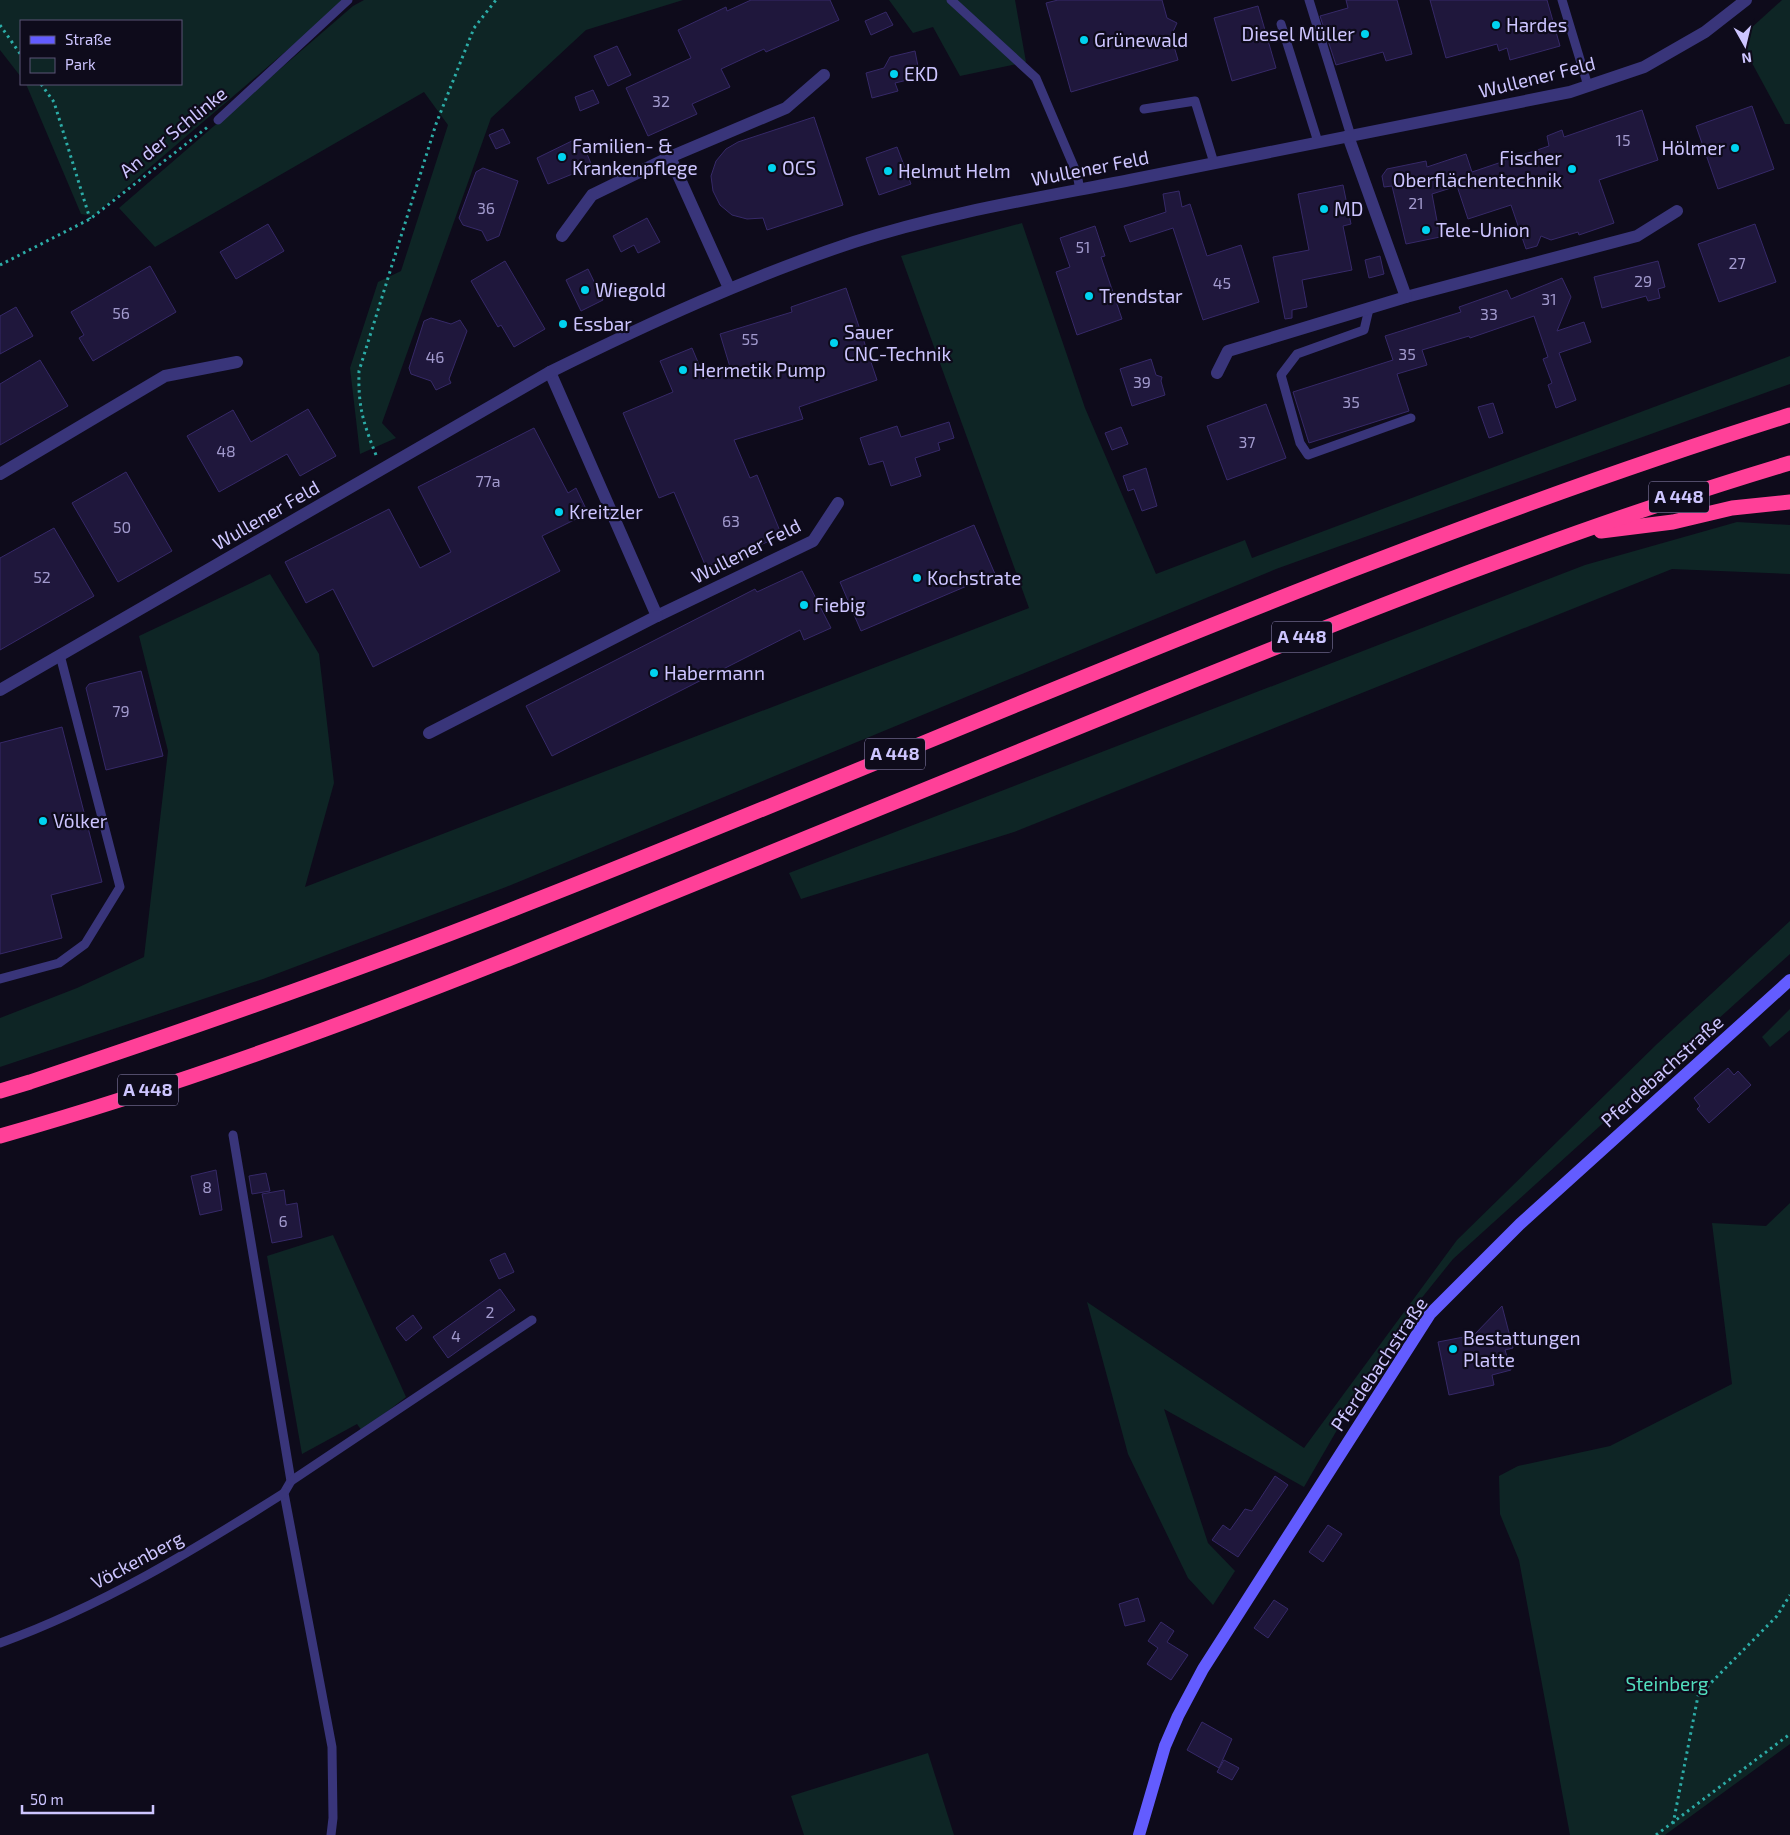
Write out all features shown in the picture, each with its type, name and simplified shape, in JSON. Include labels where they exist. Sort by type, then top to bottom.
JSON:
[{"type":"highway","name":"A 448","points":[[0,1090],[30,1082],[272,1000],[494,917],[1175,638],[1451,530],[1697,444],[1790,414]]},
{"type":"highway","name":"A 448","points":[[0,1136],[61,1119],[296,1040],[522,953],[1298,638],[1570,534],[1790,463]]},
{"type":"highway","points":[[1570,534],[1673,522],[1732,508],[1790,502]]},
{"type":"main road","name":"Pferdebachstraße","points":[[1139,1835],[1165,1746],[1178,1716],[1203,1669],[1430,1314],[1520,1224],[1790,980]]},
{"type":"street","name":"Wullener Feld","points":[[0,690],[550,372],[641,327],[729,288],[854,242],[902,229],[1080,190],[1570,92],[1644,66],[1705,32],[1746,0]]},
{"type":"street","points":[[562,236],[592,195],[670,157],[786,108],[824,75]]},
{"type":"street","points":[[1350,136],[1406,298]]},
{"type":"street","points":[[670,157],[729,288]]},
{"type":"street","points":[[1217,373],[1228,351],[1406,298],[1637,236],[1677,211]]},
{"type":"street","points":[[0,474],[165,376],[237,362]]},
{"type":"street","points":[[550,372],[658,616]]},
{"type":"street","name":"Wullener Feld","points":[[429,733],[658,616],[813,541],[838,503]]},
{"type":"lane","name":"An der Schlinke","points":[[218,120],[348,0]]},
{"type":"lane","points":[[951,0],[1036,78],[1077,174],[1080,190]]},
{"type":"lane","points":[[1309,0],[1350,136]]},
{"type":"lane","points":[[1562,0],[1588,86]]},
{"type":"lane","points":[[1281,24],[1318,142]]},
{"type":"lane","points":[[1144,110],[1195,101],[1214,163]]},
{"type":"lane","points":[[1370,309],[1364,330],[1297,354],[1280,375],[1300,442],[1308,455],[1411,418]]},
{"type":"lane","points":[[0,979],[59,963],[85,944],[120,887],[60,655]]},
{"type":"lane","points":[[233,1135],[291,1481]]},
{"type":"lane","points":[[331,1835],[333,1818],[332,1747],[284,1493],[291,1481],[532,1320]]},
{"type":"lane","name":"Vöckenberg","points":[[0,1643],[34,1631],[135,1580],[212,1539],[284,1493]]},
{"type":"path","points":[[382,470],[364,425],[358,401],[359,371],[436,124],[474,28],[496,0]]},
{"type":"path","points":[[0,25],[20,54]]},
{"type":"path","points":[[42,85],[54,102],[90,219]]},
{"type":"path","name":"An der Schlinke","points":[[0,265],[90,219],[218,120]]},
{"type":"path","points":[[1673,1824],[1698,1696],[1777,1616],[1790,1595]]},
{"type":"path","points":[[1656,1835],[1790,1734]]},
{"type":"green space","points":[[0,0],[346,0],[93,216],[81,214],[26,85],[182,85],[182,20],[20,20],[20,76],[0,50]]},
{"type":"green space","points":[[364,0],[683,0],[586,30],[491,118],[382,423],[396,438],[360,454],[350,368],[378,282],[401,271],[448,125],[424,92],[155,247],[119,208],[353,6]]},
{"type":"green space","points":[[889,0],[1015,0],[1026,62],[960,76],[933,27],[913,33]]},
{"type":"green space","points":[[1782,0],[1790,0],[1790,124],[1785,124],[1739,39]]},
{"type":"green space","points":[[1022,223],[1085,408],[1156,574],[1245,540],[1252,558],[1790,356],[1790,384],[1276,569],[506,887],[263,979],[0,1067],[0,1018],[77,988],[144,957],[168,751],[139,636],[270,574],[319,654],[334,783],[305,887],[1029,608],[901,256]]},
{"type":"green space","points":[[1737,522],[1790,525],[1790,574],[1672,569],[1014,832],[801,899],[789,873],[1585,565]]},
{"type":"green space","points":[[1790,921],[1790,954],[1453,1259],[1408,1315],[1359,1392],[1304,1487],[1164,1409],[1208,1543],[1235,1571],[1213,1605],[1188,1578],[1128,1454],[1087,1302],[1304,1448],[1457,1240],[1657,1044]]},
{"type":"green space","points":[[1790,1009],[1790,1030],[1770,1047],[1762,1037]]},
{"type":"green space","name":"Steinberg","points":[[1790,1203],[1790,1744],[1665,1835],[1570,1835],[1519,1560],[1500,1514],[1499,1476],[1518,1466],[1610,1446],[1732,1384],[1712,1223],[1766,1226]]},
{"type":"green space","points":[[333,1235],[406,1397],[362,1431],[357,1424],[302,1454],[267,1256]]},
{"type":"green space","points":[[928,1753],[954,1835],[804,1835],[791,1796]]},
{"type":"building","points":[[751,0],[830,0],[839,20],[766,52],[764,49],[721,69],[730,87],[692,104],[697,114],[648,136],[626,88],[691,58],[678,30],[726,7],[727,11]]},
{"type":"building","points":[[1058,0],[1162,0],[1167,18],[1177,23],[1171,36],[1178,60],[1071,92],[1046,3]]},
{"type":"building","name":"Diesel Müller","points":[[1346,0],[1397,0],[1412,54],[1386,61],[1383,52],[1336,65],[1320,16],[1348,8]]},
{"type":"building","name":"Hardes","points":[[1430,0],[1547,0],[1560,46],[1510,60],[1507,48],[1499,51],[1497,44],[1446,58]]},
{"type":"building","points":[[1258,6],[1276,68],[1232,81],[1214,18]]},
{"type":"building","points":[[886,12],[893,25],[871,35],[865,21]]},
{"type":"building","points":[[617,46],[631,75],[608,86],[594,56]]},
{"type":"building","name":"EKD","points":[[915,51],[920,77],[895,83],[898,91],[872,98],[866,73],[884,68],[890,57]]},
{"type":"building","points":[[593,90],[599,103],[580,111],[575,97]]},
{"type":"building","name":"Hölmer","points":[[1752,106],[1774,169],[1718,189],[1696,126]]},
{"type":"building","points":[[1642,110],[1658,160],[1599,180],[1614,223],[1579,235],[1578,232],[1551,240],[1541,236],[1537,246],[1526,249],[1511,205],[1468,219],[1457,186],[1432,194],[1440,237],[1406,244],[1392,186],[1384,187],[1382,176],[1387,169],[1426,161],[1427,167],[1466,154],[1472,172],[1549,146],[1547,136],[1562,130],[1564,137]]},
{"type":"building","name":"OCS","points":[[814,117],[843,205],[767,230],[763,218],[747,219],[732,215],[720,205],[713,191],[711,176],[716,161],[726,149],[738,142]]},
{"type":"building","points":[[503,129],[510,143],[496,149],[489,135]]},
{"type":"building","name":"Familien- & Krankenpflege","points":[[580,137],[592,166],[548,184],[537,158]]},
{"type":"building","name":"Helmut Helm","points":[[897,147],[911,184],[879,195],[866,158]]},
{"type":"building","points":[[483,168],[518,181],[499,236],[487,241],[482,231],[463,225],[459,218],[476,172]]},
{"type":"building","points":[[1343,185],[1351,224],[1343,226],[1352,270],[1302,280],[1307,307],[1292,310],[1292,318],[1285,319],[1273,257],[1309,250],[1298,194]]},
{"type":"building","points":[[1179,191],[1182,207],[1190,204],[1207,256],[1241,245],[1259,302],[1203,320],[1173,228],[1130,242],[1124,226],[1166,212],[1163,194]]},
{"type":"building","points":[[647,218],[660,242],[638,253],[634,245],[621,252],[613,236]]},
{"type":"building","points":[[268,224],[284,251],[236,279],[220,252]]},
{"type":"building","points":[[1755,224],[1776,282],[1719,302],[1698,244]]},
{"type":"building","name":"Trendstar","points":[[1095,226],[1105,256],[1101,257],[1122,319],[1077,335],[1056,272],[1070,267],[1060,238]]},
{"type":"building","points":[[1380,256],[1384,274],[1369,278],[1365,260]]},
{"type":"building","points":[[505,261],[545,329],[514,347],[501,325],[498,327],[471,281]]},
{"type":"building","points":[[1658,261],[1665,287],[1658,289],[1660,298],[1648,301],[1646,296],[1602,308],[1594,277]]},
{"type":"building","points":[[150,266],[176,312],[93,361],[79,338],[84,335],[71,312]]},
{"type":"building","name":"Wiegold","points":[[588,269],[603,300],[581,311],[566,280]]},
{"type":"building","points":[[1562,278],[1571,297],[1557,331],[1584,322],[1591,342],[1559,353],[1576,400],[1556,408],[1548,385],[1552,383],[1543,359],[1548,357],[1534,316],[1470,338],[1469,336],[1422,350],[1427,365],[1397,374],[1409,411],[1309,443],[1293,392],[1393,360],[1385,336],[1461,312],[1459,307],[1507,290],[1511,299]]},
{"type":"building","points":[[846,288],[877,380],[799,407],[803,419],[734,440],[750,478],[757,475],[782,536],[706,567],[674,492],[659,498],[623,413],[673,392],[660,361],[692,348],[705,379],[730,367],[720,334],[792,312],[791,307]]},
{"type":"building","points":[[16,307],[33,336],[0,354],[0,316]]},
{"type":"building","points":[[431,318],[451,324],[460,320],[467,331],[449,379],[451,383],[436,390],[431,381],[411,374],[409,368],[424,321]]},
{"type":"building","points":[[1151,359],[1156,375],[1162,377],[1161,381],[1165,395],[1132,406],[1120,369]]},
{"type":"building","points":[[40,360],[68,406],[0,445],[0,384]]},
{"type":"building","points":[[1493,403],[1503,433],[1489,438],[1478,407]]},
{"type":"building","points":[[1266,404],[1286,458],[1227,480],[1207,426]]},
{"type":"building","points":[[308,409],[336,456],[300,476],[287,454],[219,492],[187,436],[233,410],[251,442]]},
{"type":"building","points":[[949,422],[954,438],[938,443],[940,450],[915,458],[921,476],[891,486],[883,461],[869,465],[860,438],[897,426],[901,437]]},
{"type":"building","points":[[1121,427],[1128,444],[1112,450],[1105,433]]},
{"type":"building","points":[[534,428],[568,493],[576,488],[588,513],[542,536],[560,571],[373,667],[333,589],[306,603],[285,562],[389,509],[420,568],[451,552],[418,487]]},
{"type":"building","points":[[1146,468],[1157,506],[1142,511],[1134,489],[1128,491],[1123,476]]},
{"type":"building","points":[[126,472],[172,551],[118,582],[72,503]]},
{"type":"building","name":"Kochstrate","points":[[974,525],[995,574],[861,631],[840,582]]},
{"type":"building","points":[[54,528],[94,596],[0,650],[0,558]]},
{"type":"building","name":"Habermann","points":[[802,571],[831,628],[804,640],[800,630],[552,756],[526,706],[755,589],[757,592]]},
{"type":"building","name":"Völker","points":[[141,671],[163,756],[106,770],[86,688],[89,684]]},
{"type":"building","name":"Völker","points":[[62,727],[102,882],[51,895],[62,938],[0,954],[0,743]]},
{"type":"building","points":[[1728,1068],[1734,1075],[1738,1071],[1751,1085],[1709,1123],[1697,1109],[1700,1106],[1694,1098]]},
{"type":"building","points":[[216,1170],[222,1210],[200,1215],[191,1176]]},
{"type":"building","points":[[266,1173],[270,1191],[252,1194],[249,1176]]},
{"type":"building","points":[[284,1190],[286,1205],[297,1203],[302,1237],[272,1243],[262,1194]]},
{"type":"building","points":[[505,1253],[514,1272],[499,1279],[490,1260]]},
{"type":"building","points":[[500,1289],[515,1310],[448,1358],[433,1337]]},
{"type":"building","points":[[1502,1306],[1513,1348],[1505,1350],[1511,1370],[1492,1375],[1494,1385],[1449,1395],[1438,1342],[1474,1335]]},
{"type":"building","points":[[413,1315],[422,1328],[406,1341],[396,1328]]},
{"type":"building","points":[[1275,1476],[1288,1485],[1238,1557],[1212,1540],[1223,1525],[1230,1530],[1245,1509],[1252,1511]]},
{"type":"building","points":[[1328,1525],[1342,1534],[1323,1562],[1309,1552]]},
{"type":"building","points":[[1138,1598],[1145,1621],[1125,1626],[1119,1604]]},
{"type":"building","points":[[1274,1600],[1288,1609],[1268,1638],[1254,1628]]},
{"type":"building","points":[[1161,1622],[1174,1631],[1167,1642],[1188,1655],[1171,1680],[1147,1664],[1158,1648],[1148,1641]]},
{"type":"building","points":[[1202,1722],[1232,1739],[1219,1768],[1187,1750]]},
{"type":"building","points":[[1224,1760],[1239,1768],[1232,1780],[1217,1772]]},
{"type":"place","name":"Hardes","points":[[1496,25]]},
{"type":"place","name":"Diesel Müller","points":[[1365,34]]},
{"type":"place","name":"Grünewald","points":[[1084,40]]},
{"type":"place","name":"EKD","points":[[894,74]]},
{"type":"place","name":"Hölmer","points":[[1735,148]]},
{"type":"place","name":"Familien- & Krankenpflege","points":[[562,157]]},
{"type":"place","name":"OCS","points":[[772,168]]},
{"type":"place","name":"Fischer Oberflächentechnik","points":[[1572,169]]},
{"type":"place","name":"Helmut Helm","points":[[888,171]]},
{"type":"place","name":"MD","points":[[1324,209]]},
{"type":"place","name":"Tele-Union","points":[[1426,230]]},
{"type":"place","name":"Wiegold","points":[[585,290]]},
{"type":"place","name":"Trendstar","points":[[1089,296]]},
{"type":"place","name":"Essbar","points":[[563,324]]},
{"type":"place","name":"Sauer CNC-Technik","points":[[834,343]]},
{"type":"place","name":"Hermetik Pump","points":[[683,370]]},
{"type":"place","name":"Kreitzler","points":[[559,512]]},
{"type":"place","name":"Kochstrate","points":[[917,578]]},
{"type":"place","name":"Fiebig","points":[[804,605]]},
{"type":"place","name":"Habermann","points":[[654,673]]},
{"type":"place","name":"Völker","points":[[43,821]]},
{"type":"place","name":"Bestattungen Platte","points":[[1453,1349]]}]
